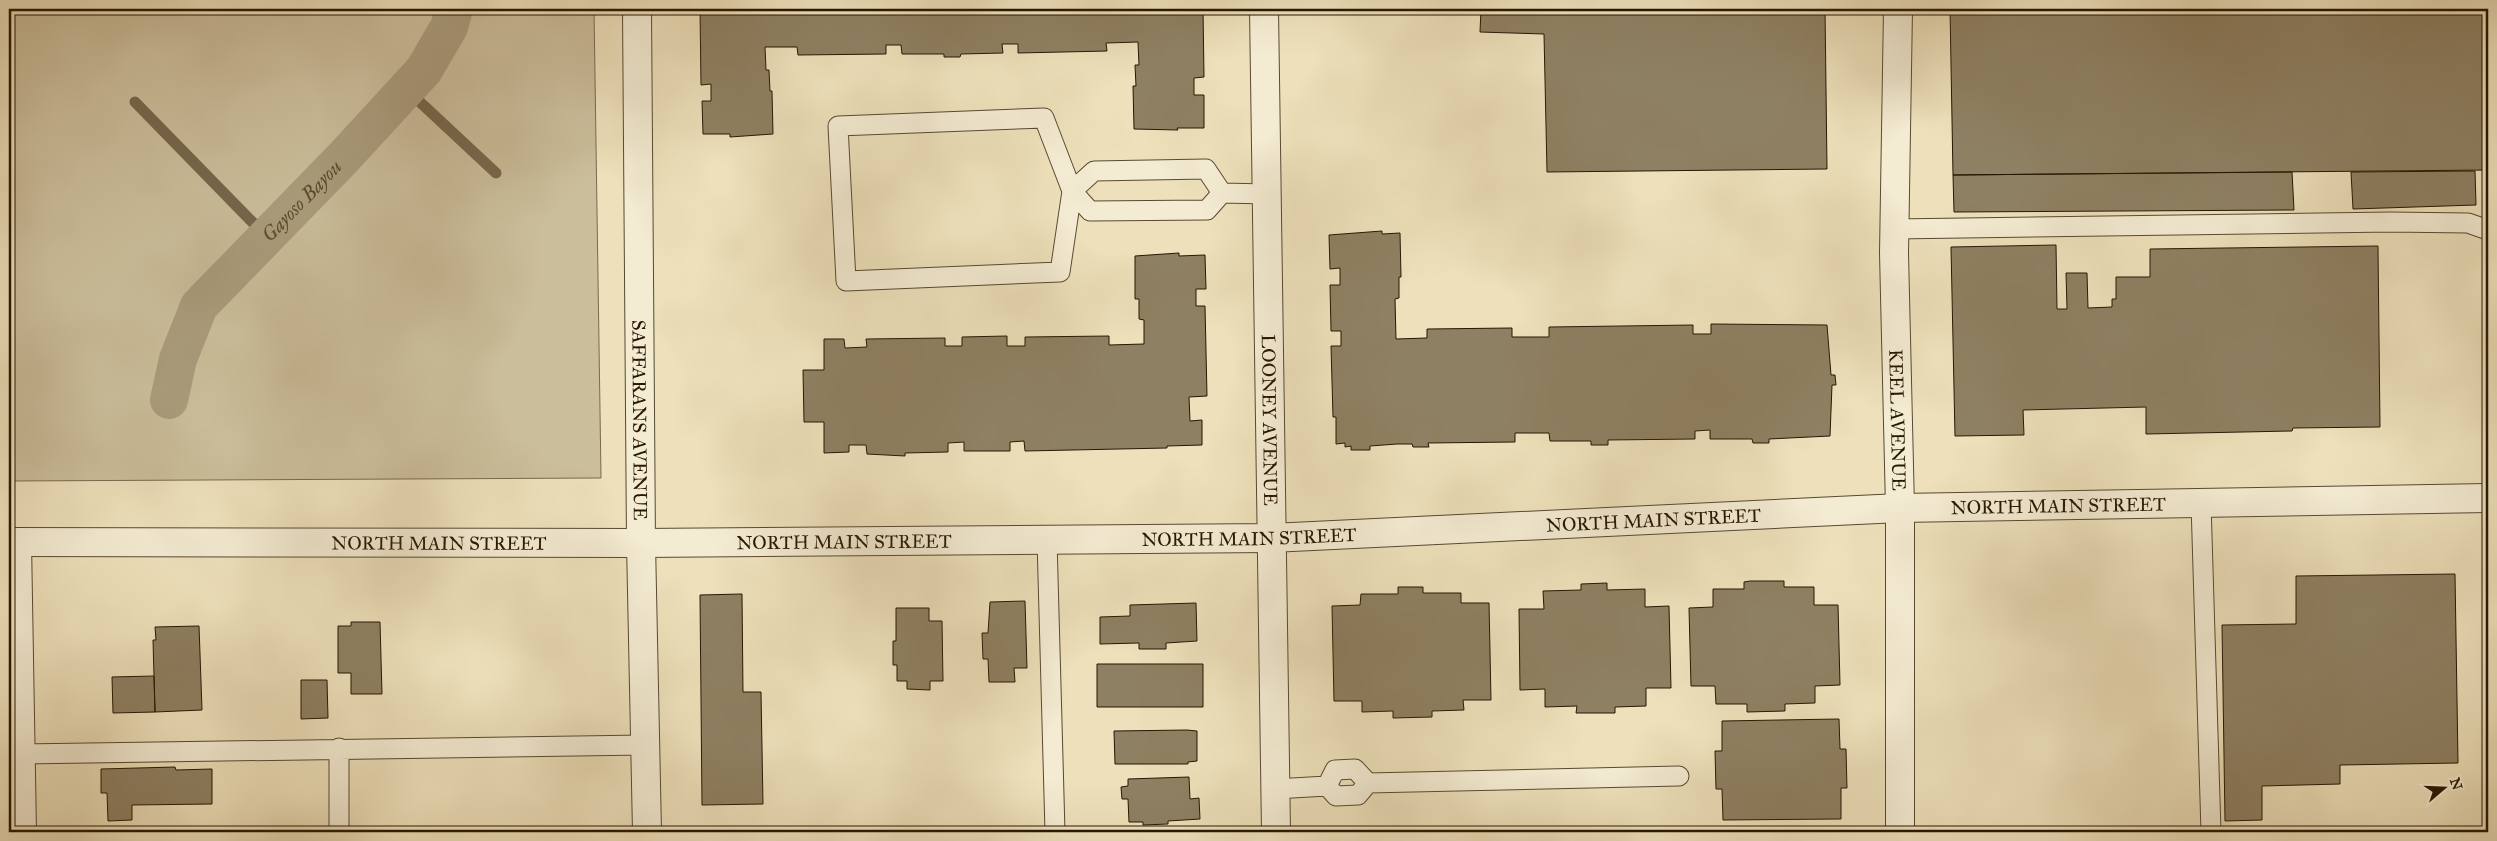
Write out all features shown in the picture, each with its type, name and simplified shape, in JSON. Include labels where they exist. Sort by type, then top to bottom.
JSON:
[{"type":"street","name":"SAFFARANS AVENUE","points":[[637,9],[641,542],[647,832]]},
{"type":"street","name":"LOONEY AVENUE","points":[[1264,9],[1276,832]]},
{"type":"street","name":"KEEL AVENUE","points":[[1898,9],[1894,229],[1900,508],[1900,832]]},
{"type":"street","name":"NORTH MAIN STREET","points":[[13,542],[641,542],[1271,538],[1900,508],[2488,498]]},
{"type":"street","points":[[13,542],[22,832]]},
{"type":"lane","points":[[1222,193],[1206,170],[1094,170],[1072,191],[1060,272],[846,281],[838,126],[1044,118],[1072,191],[1090,211],[1207,210],[1222,193],[1267,194]]},
{"type":"lane","points":[[1894,229],[2390,222],[2468,223],[2488,230]]},
{"type":"lane","points":[[2201,503],[2211,832]]},
{"type":"lane","points":[[1046,540],[1055,832]]},
{"type":"lane","points":[[21,754],[645,745]]},
{"type":"lane","points":[[338,748],[339,832]]},
{"type":"lane","points":[[1275,789],[1327,786],[1335,770],[1355,769],[1368,783],[1678,776]]},
{"type":"shaded area","points":[[9,9],[594,9],[601,478],[9,481]]},
{"type":"building","points":[[700,9],[1203,9],[1204,77],[1194,78],[1194,95],[1204,95],[1204,128],[1177,128],[1178,130],[1134,129],[1133,86],[1136,86],[1135,65],[1139,65],[1138,42],[1106,43],[1107,51],[1018,53],[1018,44],[1002,44],[1003,53],[961,54],[960,57],[944,57],[944,54],[902,54],[901,45],[886,45],[886,54],[798,55],[797,47],[765,47],[766,70],[769,70],[770,91],[772,91],[773,134],[730,137],[730,134],[703,134],[702,101],[711,101],[711,84],[701,85]]},
{"type":"building","points":[[1481,9],[1825,9],[1827,169],[1547,172],[1544,34],[1480,32]]},
{"type":"building","points":[[1950,9],[2488,9],[2488,170],[1953,175]]},
{"type":"building","points":[[2475,171],[2476,205],[2353,209],[2351,172]]},
{"type":"building","points":[[2292,172],[2294,210],[1954,212],[1953,175]]},
{"type":"building","points":[[1382,231],[1382,234],[1400,233],[1401,277],[1399,277],[1399,298],[1395,299],[1396,339],[1427,338],[1427,329],[1512,328],[1512,337],[1549,337],[1549,327],[1693,325],[1693,334],[1711,334],[1711,324],[1827,325],[1831,375],[1835,375],[1836,385],[1832,385],[1830,436],[1769,439],[1769,443],[1753,443],[1752,439],[1710,439],[1710,430],[1695,431],[1695,439],[1608,440],[1608,445],[1591,445],[1591,441],[1550,441],[1549,433],[1515,433],[1515,442],[1428,443],[1429,447],[1397,444],[1370,446],[1370,450],[1351,450],[1351,446],[1345,447],[1345,443],[1336,444],[1336,417],[1333,417],[1331,346],[1341,346],[1341,331],[1331,331],[1330,285],[1340,285],[1340,268],[1330,269],[1329,235]]},
{"type":"building","points":[[2056,245],[2057,309],[2067,309],[2066,273],[2087,273],[2088,308],[2112,307],[2112,299],[2116,299],[2116,277],[2150,277],[2150,249],[2378,246],[2380,427],[2293,428],[2292,431],[2146,434],[2146,407],[2023,410],[2024,435],[1955,436],[1951,247]]},
{"type":"building","points":[[1179,253],[1179,256],[1205,255],[1206,289],[1196,289],[1196,306],[1205,306],[1207,396],[1189,397],[1190,421],[1202,420],[1202,445],[1167,446],[1167,448],[1025,451],[1024,441],[1010,442],[1010,451],[964,451],[964,442],[948,443],[948,452],[905,453],[905,456],[867,454],[866,445],[849,445],[849,452],[824,453],[824,422],[804,422],[803,370],[824,370],[824,339],[844,339],[845,348],[867,347],[866,339],[945,338],[945,346],[962,346],[962,337],[1007,336],[1007,346],[1025,346],[1025,337],[1109,336],[1109,345],[1144,344],[1144,320],[1139,319],[1139,299],[1135,299],[1135,256]]},
{"type":"building","points":[[2455,574],[2458,763],[2340,765],[2340,784],[2262,786],[2262,820],[2225,821],[2222,625],[2296,624],[2296,576]]},
{"type":"building","points":[[1784,581],[1784,587],[1814,587],[1814,605],[1838,605],[1840,685],[1815,686],[1815,703],[1785,704],[1785,711],[1747,712],[1747,704],[1716,704],[1715,686],[1691,686],[1689,608],[1713,607],[1713,589],[1744,589],[1744,582]]},
{"type":"building","points":[[1607,583],[1607,590],[1645,589],[1645,607],[1669,606],[1671,688],[1646,688],[1646,706],[1615,707],[1615,713],[1576,713],[1577,706],[1545,707],[1545,689],[1520,690],[1519,609],[1544,609],[1543,591],[1581,590],[1581,584]]},
{"type":"building","points":[[1398,587],[1423,587],[1423,593],[1461,593],[1461,603],[1489,603],[1491,700],[1463,700],[1464,710],[1432,711],[1432,717],[1393,718],[1393,711],[1362,712],[1362,701],[1334,701],[1332,606],[1360,605],[1361,594],[1398,594]]},
{"type":"building","points":[[742,594],[743,692],[761,692],[763,804],[702,805],[700,595]]},
{"type":"building","points":[[1025,601],[1027,668],[1014,668],[1015,682],[989,682],[988,659],[983,659],[982,633],[988,633],[990,602]]},
{"type":"building","points":[[1196,603],[1197,641],[1166,643],[1166,649],[1139,649],[1139,643],[1100,644],[1100,617],[1130,616],[1130,605]]},
{"type":"building","points":[[896,608],[929,608],[929,621],[942,621],[943,681],[930,681],[930,690],[907,689],[907,681],[897,681],[897,665],[893,665],[893,641],[896,641]]},
{"type":"building","points":[[351,622],[380,622],[382,694],[351,694],[351,673],[338,673],[338,626],[351,626]]},
{"type":"building","points":[[199,626],[202,710],[155,712],[153,640],[156,640],[155,627]]},
{"type":"building","points":[[1097,664],[1203,664],[1203,707],[1097,707]]},
{"type":"building","points":[[154,676],[155,712],[113,713],[112,677]]},
{"type":"building","points":[[301,680],[327,680],[328,718],[301,719]]},
{"type":"building","points":[[1839,719],[1840,749],[1846,749],[1847,788],[1841,788],[1841,819],[1723,820],[1722,789],[1716,789],[1715,751],[1722,751],[1722,721]]},
{"type":"building","points":[[1114,731],[1197,731],[1197,761],[1188,762],[1188,764],[1115,764]]},
{"type":"building","points":[[175,767],[176,770],[212,769],[212,804],[132,805],[132,820],[108,821],[107,793],[101,793],[101,769]]},
{"type":"building","points":[[1189,777],[1190,799],[1199,798],[1200,819],[1168,821],[1168,824],[1143,825],[1143,822],[1129,822],[1128,799],[1122,799],[1121,787],[1128,786],[1128,779]]},
{"type":"waterway","name":"Gayoso Bayou","points":[[169,400],[178,359],[199,306],[344,157],[424,70],[449,27],[454,9]]},
{"type":"waterway","points":[[406,89],[496,173]]},
{"type":"waterway","points":[[135,102],[266,236]]}]
